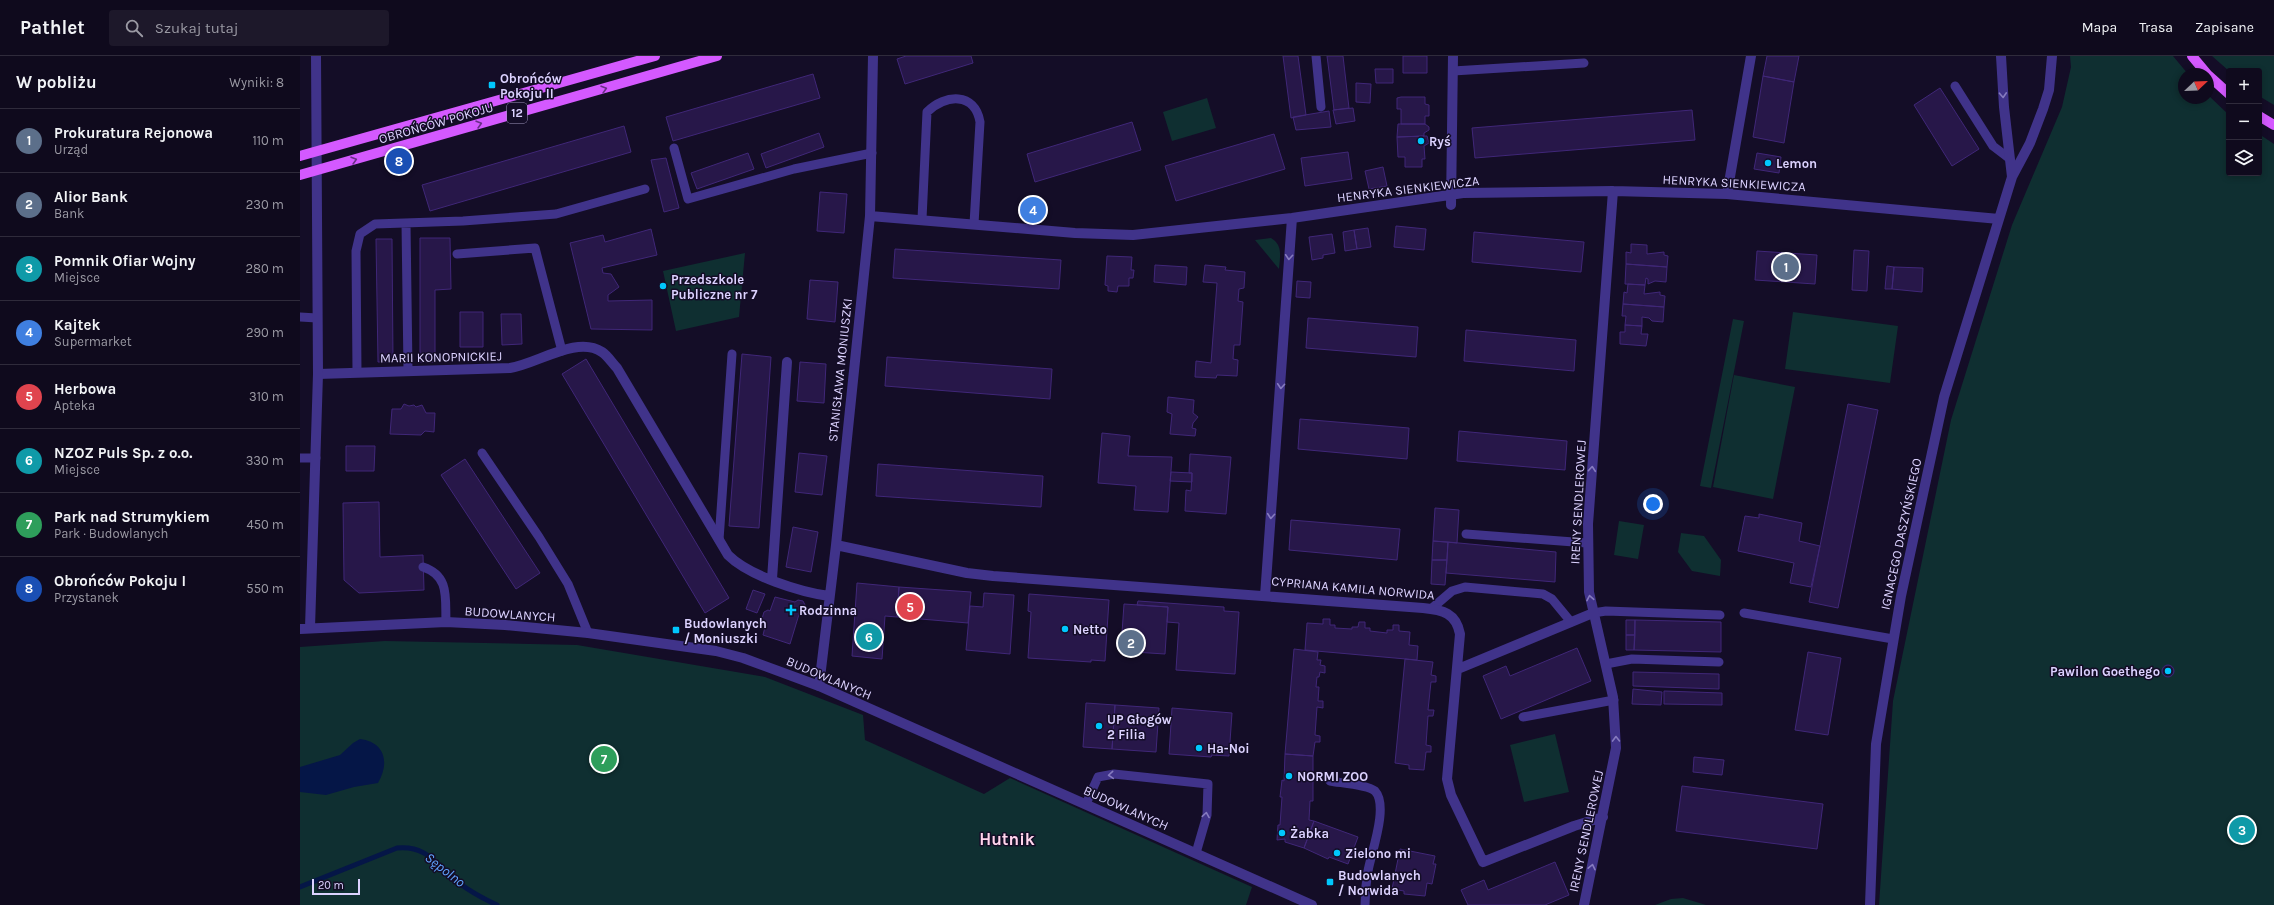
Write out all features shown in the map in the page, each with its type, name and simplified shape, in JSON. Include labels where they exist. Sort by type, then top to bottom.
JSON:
[{"type":"main road","name":"OBROŃCÓW POKOJU","points":[[300,156],[655,56]]},
{"type":"main road","name":"OBROŃCÓW POKOJU","points":[[300,175],[717,56]]},
{"type":"main road","points":[[2192,56],[2203,68]]},
{"type":"main road","points":[[2214,80],[2226,91]]},
{"type":"main road","points":[[2262,118],[2274,125]]},
{"type":"street","points":[[305,628],[316,458],[318,374],[316,56]]},
{"type":"street","name":"STANISŁAWA MONIUSZKI","points":[[818,686],[836,545],[870,216],[873,56]]},
{"type":"street","points":[[1451,205],[1453,56]]},
{"type":"street","points":[[1727,194],[1751,56]]},
{"type":"street","name":"IGNACEGO DASZYŃSKIEGO","points":[[2001,56],[2004,107],[2012,177]]},
{"type":"street","name":"IGNACEGO DASZYŃSKIEGO","points":[[1870,905],[1876,744],[1893,640],[1944,397],[2012,177],[2030,143],[2049,90],[2052,56]]},
{"type":"street","name":"HENRYKA SIENKIEWICZA","points":[[870,216],[922,219],[1075,233],[1133,235],[1292,218],[1452,195],[1614,191],[1727,194],[1999,219]]},
{"type":"street","name":"IRENY SENDLEROWEJ","points":[[1584,905],[1616,748],[1614,700],[1589,592],[1587,543],[1614,191]]},
{"type":"street","name":"CYPRIANA KAMILA NORWIDA","points":[[1292,218],[1265,596],[1431,609],[1447,612],[1453,616],[1458,625],[1460,634],[1448,786],[1483,862],[1574,826],[1603,817]]},
{"type":"street","name":"MARII KONOPNICKIEJ","points":[[318,374],[510,368],[526,365],[562,351],[587,346],[603,352],[617,368],[728,555],[737,564],[772,580],[829,596]]},
{"type":"street","points":[[772,580],[787,362]]},
{"type":"street","points":[[836,545],[967,573],[1265,596]]},
{"type":"street","points":[[1458,669],[1593,613]]},
{"type":"street","name":"BUDOWLANYCH","points":[[305,628],[446,622],[505,625],[588,633],[716,651],[743,658],[818,686],[1312,905]]},
{"type":"lane","points":[[1316,56],[1321,107]]},
{"type":"lane","points":[[1453,71],[1584,63]]},
{"type":"lane","points":[[1955,86],[1993,146],[2010,160]]},
{"type":"lane","points":[[922,219],[927,112],[934,105],[946,100],[963,100],[973,104],[978,111],[980,122],[974,224]]},
{"type":"lane","points":[[674,148],[688,199],[794,169],[872,153]]},
{"type":"lane","points":[[357,372],[357,242],[360,234],[375,224],[464,221],[556,214],[645,189]]},
{"type":"lane","points":[[406,223],[408,371]]},
{"type":"lane","points":[[457,254],[535,248],[562,351]]},
{"type":"lane","points":[[300,317],[317,318]]},
{"type":"lane","points":[[719,540],[732,354]]},
{"type":"lane","points":[[482,453],[539,536],[568,584],[588,633]]},
{"type":"lane","points":[[300,458],[316,458]]},
{"type":"lane","points":[[1466,534],[1587,543]]},
{"type":"lane","points":[[423,567],[438,575],[443,581],[446,622]]},
{"type":"lane","points":[[1431,609],[1452,591],[1465,588],[1543,594],[1552,599],[1571,622]]},
{"type":"lane","points":[[1593,613],[1606,611],[1720,615]]},
{"type":"lane","points":[[1744,613],[1893,640]]},
{"type":"lane","points":[[1606,664],[1632,659],[1719,662]]},
{"type":"lane","points":[[1524,717],[1614,700]]},
{"type":"lane","points":[[1086,804],[1098,777],[1114,774],[1208,784],[1207,815],[1196,853]]},
{"type":"lane","points":[[1330,781],[1369,788],[1378,796],[1380,803],[1378,830],[1368,871],[1364,905]]},
{"type":"green space","points":[[2070,56],[2173,56],[2183,68],[2178,68],[2178,104],[2214,104],[2214,101],[2226,112],[2226,176],[2262,176],[2262,136],[2274,144],[2274,905],[1879,905],[1893,701],[1951,420],[2012,225],[2062,107],[2071,67]]},
{"type":"green space","points":[[2212,56],[2274,56],[2274,105],[2262,98],[2262,68],[2226,68]]},
{"type":"green space","points":[[1207,98],[1216,128],[1172,141],[1163,112]]},
{"type":"green space","points":[[1271,238],[1279,247],[1279,269],[1255,240]]},
{"type":"green space","points":[[745,253],[739,317],[676,331],[663,271]]},
{"type":"green space","points":[[1793,312],[1898,326],[1890,383],[1785,369]]},
{"type":"green space","points":[[1733,319],[1744,321],[1711,488],[1700,486]]},
{"type":"green space","points":[[1734,375],[1795,387],[1773,499],[1713,487]]},
{"type":"green space","points":[[1619,521],[1644,525],[1638,559],[1614,555]]},
{"type":"green space","points":[[1681,533],[1704,536],[1721,560],[1720,576],[1692,571],[1678,552]]},
{"type":"green space","points":[[385,641],[577,645],[765,677],[863,715],[865,740],[984,794],[1010,778],[1252,887],[1246,905],[300,905],[300,647]]},
{"type":"green space","points":[[1555,734],[1569,792],[1524,802],[1510,745]]},
{"type":"green space","points":[[1683,898],[1706,905],[1655,905],[1671,899]]},
{"type":"shaded area","points":[[360,739],[375,744],[383,755],[384,768],[378,783],[354,787],[326,795],[300,792],[300,767],[340,755],[353,743]]},
{"type":"building","points":[[906,56],[971,56],[973,63],[905,84],[897,59]]},
{"type":"building","points":[[1283,56],[1298,56],[1306,115],[1291,118]]},
{"type":"building","points":[[1327,56],[1343,56],[1349,108],[1334,110]]},
{"type":"building","points":[[1403,56],[1427,56],[1427,73],[1403,73]]},
{"type":"building","points":[[1767,56],[1799,56],[1794,82],[1763,76]]},
{"type":"building","points":[[1375,69],[1393,69],[1393,83],[1376,83]]},
{"type":"building","points":[[813,74],[820,98],[673,141],[666,117]]},
{"type":"building","points":[[1763,76],[1794,82],[1784,143],[1753,137]]},
{"type":"building","points":[[1356,83],[1371,84],[1370,103],[1356,102]]},
{"type":"building","points":[[1940,88],[1979,149],[1952,166],[1914,105]]},
{"type":"building","points":[[1425,97],[1425,104],[1429,105],[1429,116],[1425,116],[1425,124],[1401,124],[1401,109],[1397,109],[1397,98]]},
{"type":"building","points":[[1353,108],[1355,121],[1336,124],[1333,110]]},
{"type":"building","points":[[1692,110],[1695,140],[1475,158],[1472,128]]},
{"type":"building","points":[[1329,111],[1331,127],[1296,130],[1293,117]]},
{"type":"building","points":[[1132,122],[1141,150],[1035,182],[1027,154]]},
{"type":"building","points":[[1398,124],[1425,124],[1429,127],[1429,130],[1424,133],[1424,136],[1397,137]]},
{"type":"building","points":[[624,126],[631,152],[430,211],[422,185]]},
{"type":"building","points":[[819,133],[824,147],[766,168],[761,154]]},
{"type":"building","points":[[1274,134],[1285,169],[1176,201],[1165,166]]},
{"type":"building","points":[[1427,136],[1429,143],[1424,146],[1425,159],[1422,159],[1422,167],[1405,167],[1405,157],[1398,157],[1397,137]]},
{"type":"building","points":[[1348,152],[1352,179],[1305,186],[1301,158]]},
{"type":"building","points":[[748,153],[754,169],[697,189],[691,173]]},
{"type":"building","name":"Lemon","points":[[1757,153],[1781,157],[1779,173],[1754,169]]},
{"type":"building","points":[[666,158],[679,208],[664,212],[651,160]]},
{"type":"building","points":[[1383,167],[1387,186],[1369,189],[1365,171]]},
{"type":"building","points":[[820,192],[847,194],[844,233],[817,231]]},
{"type":"building","points":[[1020,204],[1046,206],[1045,216],[1019,214]]},
{"type":"building","points":[[1396,226],[1426,229],[1424,250],[1394,247]]},
{"type":"building","points":[[1368,228],[1371,247],[1357,249],[1354,230]]},
{"type":"building","points":[[651,229],[657,255],[602,268],[603,273],[611,274],[619,287],[608,295],[608,301],[652,300],[652,330],[591,329],[570,243],[603,235],[605,242]]},
{"type":"building","points":[[1354,230],[1357,249],[1345,251],[1343,232]]},
{"type":"building","points":[[1474,232],[1584,242],[1581,272],[1472,262]]},
{"type":"building","points":[[1332,234],[1335,253],[1323,255],[1323,258],[1312,260],[1309,237]]},
{"type":"building","points":[[420,238],[450,238],[451,289],[435,290],[435,362],[420,362]]},
{"type":"building","points":[[376,239],[392,239],[393,362],[378,362]]},
{"type":"building","points":[[1631,244],[1647,245],[1647,254],[1664,252],[1664,255],[1668,256],[1667,267],[1626,264],[1626,252],[1631,253]]},
{"type":"building","points":[[895,249],[1061,260],[1059,289],[893,278]]},
{"type":"building","points":[[1854,250],[1869,251],[1867,291],[1852,290]]},
{"type":"building","points":[[1757,251],[1817,255],[1815,284],[1755,280]]},
{"type":"building","points":[[1107,256],[1132,257],[1131,270],[1134,270],[1133,278],[1129,278],[1129,286],[1118,286],[1117,292],[1108,291],[1108,286],[1105,285]]},
{"type":"building","points":[[1626,264],[1667,267],[1666,282],[1655,281],[1648,284],[1648,279],[1646,278],[1645,285],[1625,284]]},
{"type":"building","points":[[1155,265],[1187,267],[1186,285],[1154,282]]},
{"type":"building","points":[[1205,265],[1226,267],[1225,270],[1245,272],[1244,288],[1239,289],[1238,301],[1243,302],[1240,345],[1234,345],[1233,359],[1238,360],[1237,376],[1217,375],[1216,378],[1195,377],[1196,361],[1211,363],[1217,283],[1203,282]]},
{"type":"building","points":[[1887,266],[1894,267],[1892,289],[1885,289]]},
{"type":"building","points":[[1894,267],[1923,268],[1922,292],[1892,289]]},
{"type":"building","points":[[810,280],[838,282],[835,322],[807,319]]},
{"type":"building","points":[[1297,281],[1311,282],[1310,298],[1296,297]]},
{"type":"building","points":[[1628,284],[1645,285],[1644,294],[1660,292],[1660,295],[1665,296],[1664,307],[1623,304],[1624,292],[1627,293]]},
{"type":"building","points":[[1623,304],[1664,307],[1663,322],[1652,321],[1649,318],[1642,317],[1642,326],[1625,325],[1626,316],[1622,316]]},
{"type":"building","points":[[460,312],[483,312],[483,347],[460,347]]},
{"type":"building","points":[[501,314],[521,314],[522,344],[502,345]]},
{"type":"building","points":[[1308,318],[1418,327],[1416,357],[1306,348]]},
{"type":"building","points":[[1625,325],[1642,326],[1641,334],[1648,334],[1646,346],[1620,344],[1620,332],[1625,332]]},
{"type":"building","points":[[1466,330],[1576,340],[1574,371],[1464,361]]},
{"type":"building","points":[[742,354],[771,357],[759,528],[729,526]]},
{"type":"building","points":[[887,357],[1052,369],[1050,399],[885,386]]},
{"type":"building","points":[[586,359],[729,598],[705,613],[562,374]]},
{"type":"building","points":[[800,362],[826,364],[824,403],[797,401]]},
{"type":"building","points":[[1168,397],[1194,400],[1193,413],[1198,417],[1193,423],[1192,428],[1196,429],[1195,436],[1170,434],[1172,414],[1167,412]]},
{"type":"building","points":[[404,404],[409,406],[414,405],[416,407],[422,405],[426,413],[435,413],[434,432],[425,431],[421,435],[390,434],[392,409],[401,409]]},
{"type":"building","points":[[1848,404],[1878,410],[1838,608],[1809,602]]},
{"type":"building","points":[[1300,419],[1409,428],[1407,459],[1298,449]]},
{"type":"building","points":[[1459,431],[1567,441],[1565,470],[1457,461]]},
{"type":"building","points":[[1102,433],[1130,436],[1128,456],[1172,457],[1168,512],[1134,510],[1136,486],[1098,483]]},
{"type":"building","points":[[346,446],[375,446],[374,471],[346,471]]},
{"type":"building","points":[[799,453],[827,456],[822,495],[795,492]]},
{"type":"building","points":[[1190,454],[1231,457],[1226,514],[1185,511],[1186,490],[1191,491],[1192,473],[1189,473]]},
{"type":"building","points":[[465,459],[540,573],[516,589],[441,475]]},
{"type":"building","points":[[878,464],[1043,476],[1041,507],[876,496]]},
{"type":"building","points":[[1171,472],[1192,473],[1192,482],[1170,481]]},
{"type":"building","points":[[379,502],[380,557],[423,555],[424,590],[359,593],[344,580],[343,503]]},
{"type":"building","points":[[1435,508],[1459,510],[1457,543],[1433,541]]},
{"type":"building","points":[[1759,514],[1802,523],[1799,541],[1820,546],[1811,587],[1790,583],[1794,563],[1738,551],[1745,516],[1759,518]]},
{"type":"building","points":[[1291,520],[1400,529],[1397,560],[1289,550]]},
{"type":"building","points":[[793,527],[818,532],[811,572],[786,567]]},
{"type":"building","points":[[1433,541],[1448,542],[1447,560],[1432,560]]},
{"type":"building","points":[[1448,542],[1556,552],[1555,582],[1446,573]]},
{"type":"building","points":[[1432,560],[1447,560],[1445,585],[1431,584]]},
{"type":"building","points":[[857,583],[899,587],[897,617],[885,616],[882,659],[852,656]]},
{"type":"building","points":[[899,587],[971,592],[968,623],[897,617]]},
{"type":"building","points":[[753,590],[765,594],[757,613],[746,609]]},
{"type":"building","points":[[984,593],[1014,595],[1010,654],[966,650],[970,606],[983,607]]},
{"type":"building","points":[[1029,594],[1109,600],[1105,661],[1091,660],[1091,662],[1028,658],[1031,612],[1028,611]]},
{"type":"building","points":[[775,597],[795,602],[798,600],[803,601],[805,605],[800,611],[790,644],[763,635],[765,627],[760,625],[764,612],[768,610],[770,611]]},
{"type":"building","points":[[1138,601],[1224,607],[1224,611],[1239,612],[1235,674],[1176,670],[1179,623],[1167,622],[1168,607],[1137,605]]},
{"type":"building","points":[[1124,604],[1168,607],[1165,654],[1134,652],[1134,648],[1121,647]]},
{"type":"building","points":[[1323,619],[1330,619],[1330,625],[1335,625],[1335,628],[1352,629],[1352,627],[1358,627],[1359,622],[1365,622],[1365,628],[1370,628],[1370,631],[1387,633],[1387,630],[1393,630],[1393,625],[1399,625],[1399,631],[1410,632],[1409,645],[1418,646],[1417,660],[1305,650],[1307,623],[1323,624]]},
{"type":"building","points":[[1626,620],[1635,620],[1635,635],[1626,635]]},
{"type":"building","points":[[1635,620],[1721,622],[1721,652],[1634,650]]},
{"type":"building","points":[[1626,635],[1635,635],[1634,650],[1626,650]]},
{"type":"building","points":[[1577,648],[1591,681],[1501,719],[1483,676],[1506,666],[1510,676]]},
{"type":"building","points":[[1294,649],[1318,652],[1317,660],[1321,660],[1320,665],[1325,666],[1325,673],[1320,672],[1319,677],[1317,677],[1316,687],[1319,687],[1318,701],[1323,701],[1323,708],[1317,707],[1315,735],[1320,736],[1320,742],[1315,742],[1313,756],[1285,754]]},
{"type":"building","points":[[1808,652],[1841,658],[1828,735],[1795,730]]},
{"type":"building","points":[[1405,659],[1433,662],[1431,675],[1436,676],[1436,682],[1431,682],[1428,710],[1434,710],[1433,716],[1428,716],[1426,745],[1431,746],[1431,752],[1426,752],[1424,770],[1409,769],[1409,765],[1395,763]]},
{"type":"building","name":"Pawilon Goethego","points":[[2166,665],[2170,665],[2174,671],[2170,677],[2166,677],[2162,673],[2162,669]]},
{"type":"building","points":[[1633,672],[1719,674],[1719,689],[1633,686]]},
{"type":"building","points":[[1633,689],[1662,692],[1661,705],[1632,704]]},
{"type":"building","points":[[1664,691],[1722,693],[1722,705],[1664,704]]},
{"type":"building","name":"UP Głogów 2 Filia","points":[[1086,703],[1115,705],[1112,749],[1083,747]]},
{"type":"building","points":[[1115,705],[1159,708],[1156,752],[1112,749]]},
{"type":"building","points":[[1172,708],[1232,713],[1229,756],[1212,755],[1211,757],[1169,754]]},
{"type":"building","points":[[1285,754],[1313,756],[1313,801],[1310,801],[1309,820],[1314,821],[1304,848],[1285,842],[1285,839],[1277,840],[1278,825],[1280,825],[1282,797],[1280,797],[1282,780],[1284,781]]},
{"type":"building","points":[[1694,757],[1724,760],[1722,775],[1693,772]]},
{"type":"building","points":[[1682,786],[1823,804],[1817,849],[1676,831]]},
{"type":"building","points":[[1314,821],[1358,837],[1348,864],[1329,857],[1328,859],[1304,848]]},
{"type":"building","points":[[1400,849],[1435,856],[1433,864],[1436,864],[1432,884],[1427,883],[1425,896],[1404,894],[1404,891],[1392,889]]},
{"type":"building","points":[[1555,862],[1569,895],[1545,905],[1468,905],[1461,890],[1484,880],[1488,890]]},
{"type":"waterway","name":"Sępolno","points":[[300,887],[397,848],[408,848],[417,850],[432,858],[451,877],[478,895],[497,905]]},
{"type":"place","name":"Obrońców Pokoju II","points":[[492,85]]},
{"type":"place","name":"Ryś","points":[[1421,141]]},
{"type":"place","name":"Obrońców Pokoju I","points":[[399,161]]},
{"type":"place","name":"Lemon","points":[[1768,163]]},
{"type":"place","name":"Kajtek","points":[[1033,210]]},
{"type":"place","name":"Prokuratura Rejonowa","points":[[1786,267]]},
{"type":"place","name":"Przedszkole Publiczne nr 7","points":[[663,286]]},
{"type":"place","name":"Herbowa","points":[[910,607]]},
{"type":"place","name":"Rodzinna","points":[[791,610]]},
{"type":"place","name":"Netto","points":[[1065,629]]},
{"type":"place","name":"Budowlanych / Moniuszki","points":[[676,630]]},
{"type":"place","name":"NZOZ Puls Sp. z o.o.","points":[[869,637]]},
{"type":"place","name":"Alior Bank","points":[[1131,643]]},
{"type":"place","name":"Pawilon Goethego","points":[[2168,671]]},
{"type":"place","name":"UP Głogów 2 Filia","points":[[1099,726]]},
{"type":"place","name":"Ha-Noi","points":[[1199,748]]},
{"type":"place","name":"Park nad Strumykiem","points":[[604,759]]},
{"type":"place","name":"NORMI ZOO","points":[[1289,776]]},
{"type":"place","name":"Pomnik Ofiar Wojny","points":[[2242,830]]},
{"type":"place","name":"Żabka","points":[[1282,833]]},
{"type":"place","name":"Zielono mi","points":[[1337,853]]},
{"type":"place","name":"Budowlanych / Norwida","points":[[1330,882]]},
{"type":"district","name":"Hutnik","points":[[1007,839]]}]
